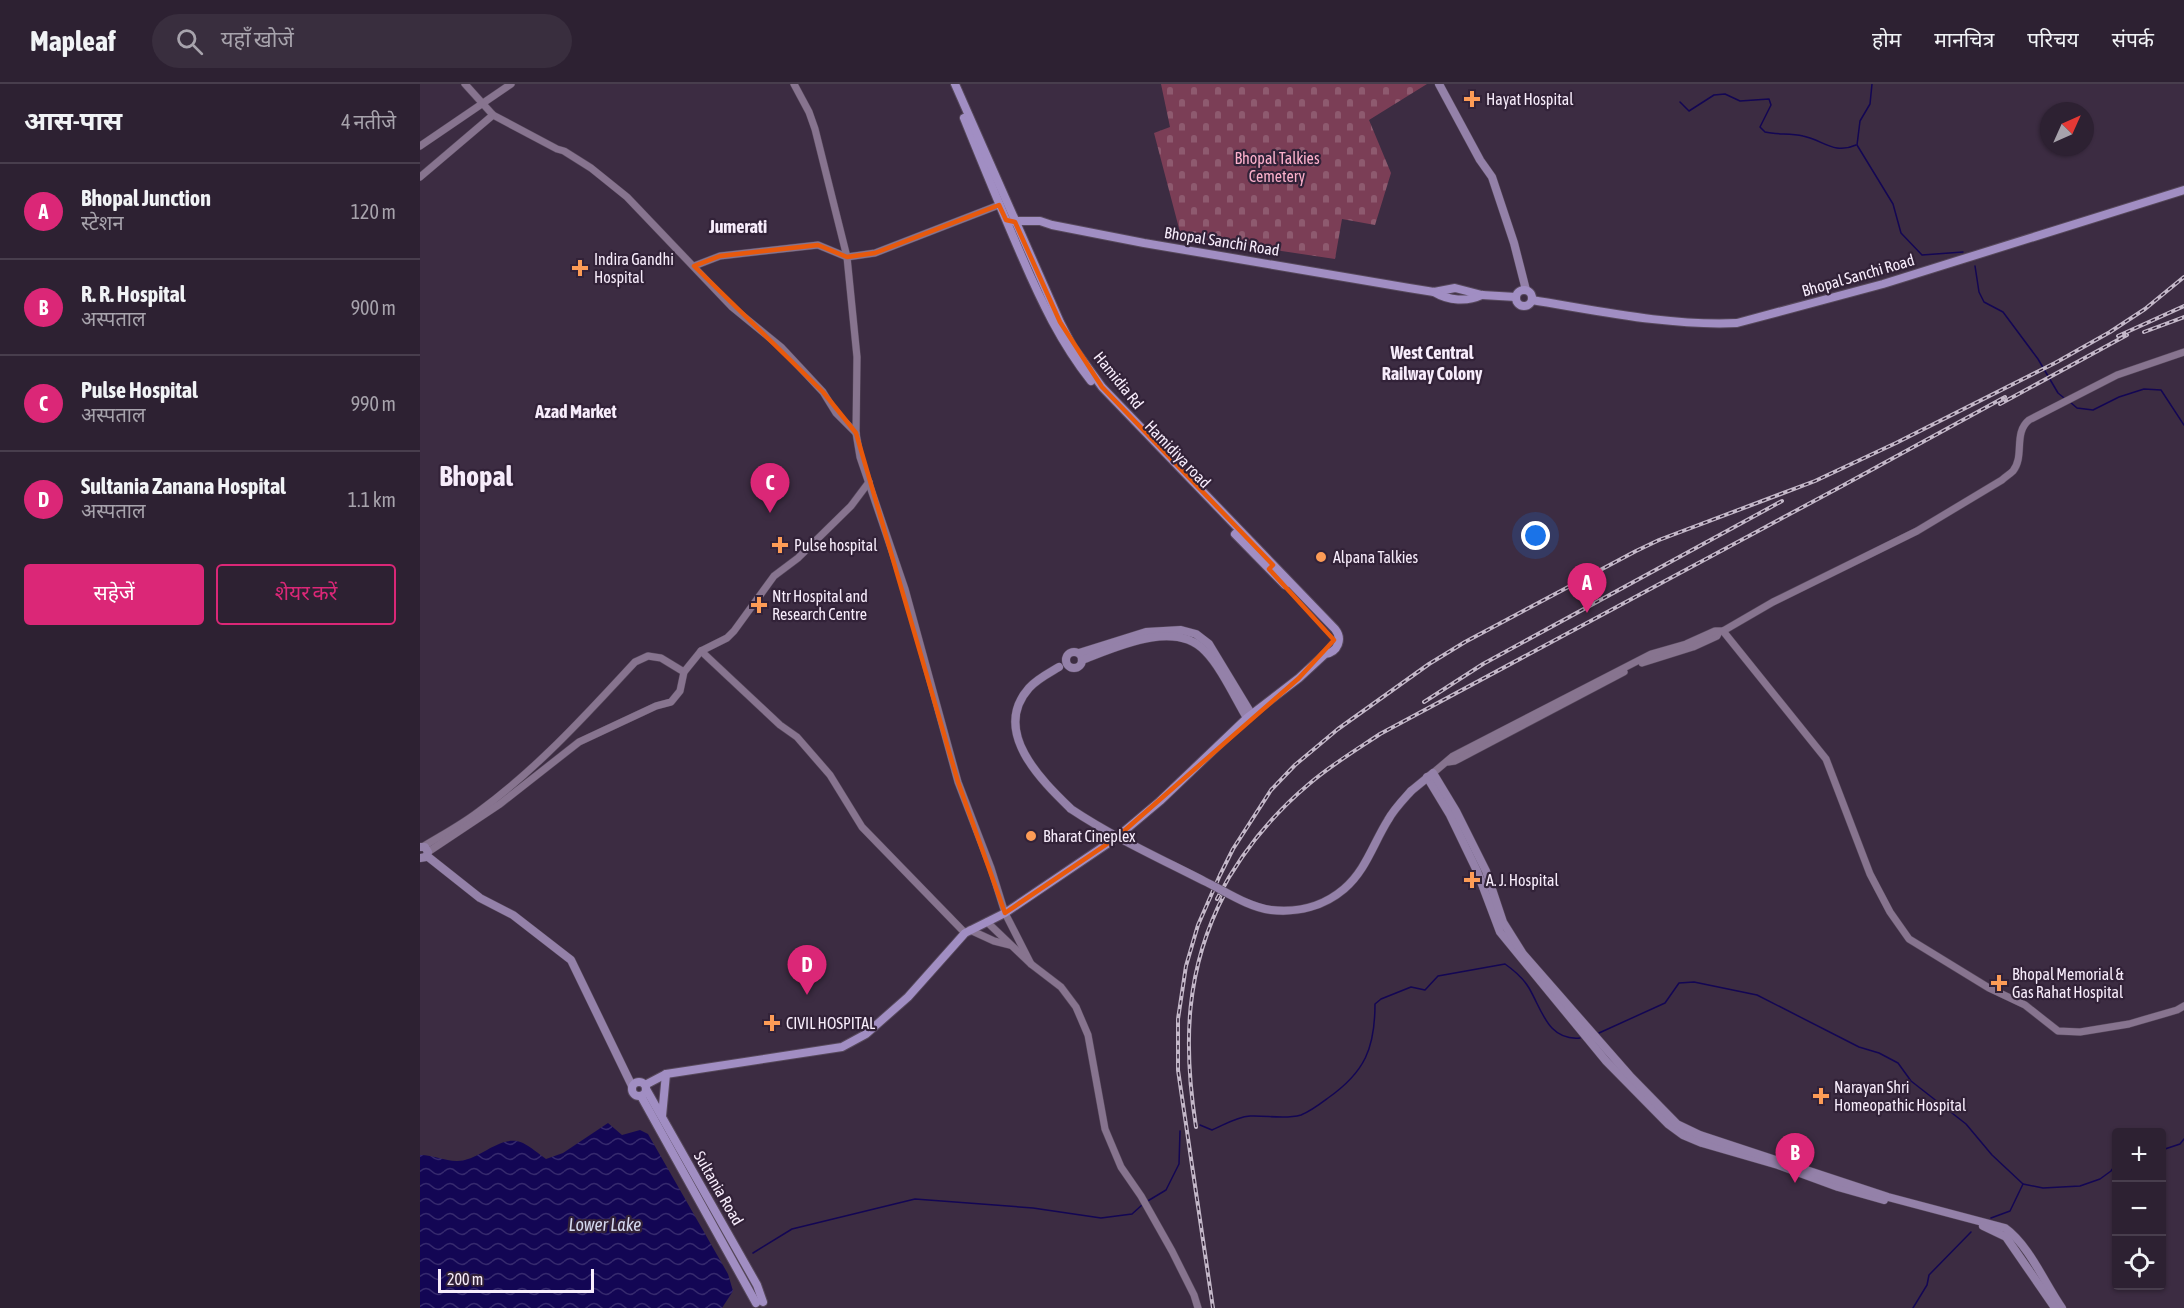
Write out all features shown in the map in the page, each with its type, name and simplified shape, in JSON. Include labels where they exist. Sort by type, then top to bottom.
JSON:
[{"type":"main road","points":[[950,84],[1006,220]]},
{"type":"main road","name":"Hamidia Rd","points":[[955,84],[1073,347],[1102,387],[1271,567],[1335,629],[1340,640],[1330,653],[1325,654]]},
{"type":"main road","points":[[1439,84],[1445,89],[1484,158],[1484,165],[1492,177],[1514,243],[1526,290],[1530,292],[1532,300],[1530,305],[1524,306],[1517,303],[1516,297],[1518,293],[1526,290]]},
{"type":"main road","name":"Bhopal Sanchi Road","points":[[1532,300],[1638,318],[1714,324],[1737,323],[1934,269],[2184,190]]},
{"type":"main road","name":"Bhopal Sanchi Road","points":[[1006,220],[1040,221],[1144,243],[1434,292],[1455,288],[1482,295],[1516,297]]},
{"type":"main road","name":"Hamidiya road","points":[[1006,220],[1046,312],[1085,373],[1138,435],[1271,567],[1331,632],[1334,640],[1325,654]]},
{"type":"main road","points":[[1068,663],[1070,653],[1080,657],[1148,638],[1182,638],[1205,645],[1210,657],[1250,716]]},
{"type":"main road","points":[[424,852],[480,898],[513,915],[571,960],[610,1044],[627,1074],[640,1088],[666,1074],[842,1047],[866,1034],[908,997],[968,932],[1005,913],[1116,838],[1160,801],[1250,716],[1299,678],[1325,654]]},
{"type":"main road","points":[[1068,663],[1077,668],[1080,657]]},
{"type":"main road","points":[[1068,663],[1036,681],[1022,698],[1015,718],[1015,728],[1029,761],[1044,783],[1071,809],[1098,827],[1239,899],[1270,910],[1289,911],[1322,904],[1353,881],[1363,868],[1388,820],[1411,791],[1430,775],[1490,881],[1503,922],[1523,954],[1630,1076],[1677,1124],[1700,1135],[1888,1197],[2005,1228],[2023,1249],[2062,1308]]},
{"type":"main road","points":[[1453,813],[1484,888],[1494,922],[1500,932],[1606,1061],[1676,1131],[1702,1143],[1778,1165],[1838,1187],[1989,1228],[2002,1234],[2025,1262],[2055,1308]]},
{"type":"main road","points":[[662,1116],[666,1074]]},
{"type":"main road","name":"Sultania Road","points":[[640,1088],[662,1116],[757,1285],[760,1305]]},
{"type":"main road","name":"Sultania Road","points":[[640,1088],[760,1305]]},
{"type":"street","points":[[465,84],[493,115],[564,150],[627,197],[732,307],[781,347],[824,392],[836,413],[856,432]]},
{"type":"street","points":[[420,146],[511,84]]},
{"type":"street","points":[[794,84],[815,129],[847,257],[857,357],[856,432],[861,457],[904,589],[958,782],[991,868],[1005,913],[1031,964]]},
{"type":"street","points":[[420,177],[493,115]]},
{"type":"street","points":[[694,266],[720,256],[818,245],[847,257],[875,253],[999,205]]},
{"type":"street","points":[[1430,775],[1448,762],[1455,761],[1588,687],[1645,661],[1693,647],[1717,636],[1773,602],[1917,531],[2002,480],[2014,470],[2017,463],[2020,433],[2025,424],[2117,375],[2184,352]]},
{"type":"street","points":[[424,852],[500,804],[579,742],[656,706],[671,702],[680,691],[684,672],[701,651],[727,638],[734,631],[774,576],[798,558],[851,506],[869,482]]},
{"type":"street","points":[[1721,632],[1826,759],[1870,874],[1890,912],[1909,939],[1989,988],[2025,1005],[2058,1031],[2080,1032],[2129,1024],[2184,1006]]},
{"type":"street","points":[[701,651],[780,725],[797,737],[830,774],[862,827],[968,932],[1011,945],[1019,942]]},
{"type":"street","points":[[424,852],[515,783],[569,733],[635,663],[648,656],[661,658],[684,672]]},
{"type":"street","points":[[539,759],[546,768]]},
{"type":"street","points":[[987,922],[1031,964],[1061,987],[1076,1006],[1088,1035],[1105,1129],[1121,1167],[1148,1208],[1194,1295],[1198,1308]]},
{"type":"highlighted area","points":[[999,205],[1006,220],[1015,222],[1060,322],[1102,387],[1273,565],[1269,569],[1334,640],[1299,678],[1116,838],[1005,913],[958,782],[856,433],[823,392],[694,266],[720,256],[818,245],[847,257],[875,253]]},
{"type":"green space","name":"Bhopal Talkies Cemetery","points":[[1161,84],[1427,84],[1369,120],[1391,173],[1375,225],[1342,219],[1335,259],[1181,236],[1154,133],[1170,127]]},
{"type":"water","name":"Lower Lake","points":[[608,1123],[622,1135],[640,1130],[648,1134],[728,1274],[733,1291],[722,1308],[420,1308],[420,1155],[452,1161],[465,1160],[498,1144],[515,1141],[523,1143],[546,1159],[563,1153]]},
{"type":"waterway","points":[[1872,84],[1870,104],[1860,121],[1857,145],[1893,204],[1901,233],[1922,255],[1963,252]]},
{"type":"waterway","points":[[1680,102],[1689,111],[1714,95],[1725,94],[1740,101],[1769,99],[1771,105],[1760,127],[1765,132],[1803,136],[1835,148],[1848,148],[1856,145]]},
{"type":"waterway","points":[[1975,266],[1979,292],[1984,302],[2003,312],[2038,359],[2058,393],[2064,398]]},
{"type":"waterway","points":[[2070,402],[2077,408],[2093,410],[2119,397],[2144,389],[2161,390],[2184,425]]},
{"type":"waterway","points":[[1200,1125],[1212,1130],[1245,1117],[1295,1116],[1312,1109],[1341,1088],[1359,1068],[1370,1046],[1375,1004],[1381,999],[1411,987],[1425,990],[1438,976],[1505,964],[1527,984],[1542,1014],[1553,1029],[1560,1035],[1580,1038]]},
{"type":"waterway","points":[[1599,1033],[1665,1003],[1679,983],[1694,982],[1757,995],[1859,1047],[1879,1053],[1898,1063],[1911,1081],[1966,1124],[1992,1155],[2023,1184],[2043,1188],[2080,1186],[2100,1179],[2112,1170]]},
{"type":"waterway","points":[[1146,1202],[1166,1190],[1179,1164],[1180,1131]]},
{"type":"waterway","points":[[2166,1149],[2180,1144],[2184,1139]]},
{"type":"waterway","points":[[1991,1218],[2010,1211],[2023,1184]]},
{"type":"waterway","points":[[753,1253],[792,1229],[915,1199],[1033,1208],[1101,1218],[1132,1214],[1142,1205]]},
{"type":"waterway","points":[[1913,1308],[1927,1285],[1929,1275],[1971,1232]]},
{"type":"railway","points":[[1213,1308],[1178,1070],[1178,1019],[1186,966],[1198,925],[1233,849],[1271,790],[1295,765],[1338,729],[1429,664],[1465,642],[1659,540],[1815,481],[2055,363],[2145,309],[2184,277]]},
{"type":"railway","points":[[2118,336],[2184,306]]},
{"type":"railway","points":[[2144,332],[2184,317]]},
{"type":"railway","points":[[2000,404],[2127,335]]},
{"type":"railway","points":[[1217,899],[1235,867],[1282,809],[1326,770],[1380,734],[2005,397]]},
{"type":"railway","points":[[1424,702],[1483,664],[1782,501]]},
{"type":"railway","points":[[1196,1127],[1189,1066],[1191,1007],[1202,950],[1225,893]]},
{"type":"place","name":"Hayat Hospital","points":[[1472,99]]},
{"type":"place","name":"Indira Gandhi Hospital","points":[[580,268]]},
{"type":"place","name":"Pulse Hospital","points":[[770,513]]},
{"type":"place","name":"Pulse hospital","points":[[780,545]]},
{"type":"place","name":"Alpana Talkies","points":[[1321,557]]},
{"type":"place","name":"Ntr Hospital and Research Centre","points":[[759,605]]},
{"type":"place","name":"Bhopal Junction","points":[[1587,613]]},
{"type":"place","name":"Bharat Cineplex","points":[[1031,836]]},
{"type":"place","name":"A. J. Hospital","points":[[1472,880]]},
{"type":"place","name":"Bhopal Memorial & Gas Rahat Hospital","points":[[1999,983]]},
{"type":"place","name":"Sultania Zanana Hospital","points":[[807,995]]},
{"type":"place","name":"CIVIL HOSPITAL","points":[[772,1023]]},
{"type":"place","name":"Narayan Shri Homeopathic Hospital","points":[[1821,1096]]},
{"type":"place","name":"R. R. Hospital","points":[[1795,1183]]},
{"type":"district","name":"Jumerati","points":[[738,227]]},
{"type":"district","name":"West Central Railway Colony","points":[[1432,363]]},
{"type":"district","name":"Azad Market","points":[[576,412]]},
{"type":"district","name":"Bhopal","points":[[476,476]]}]
